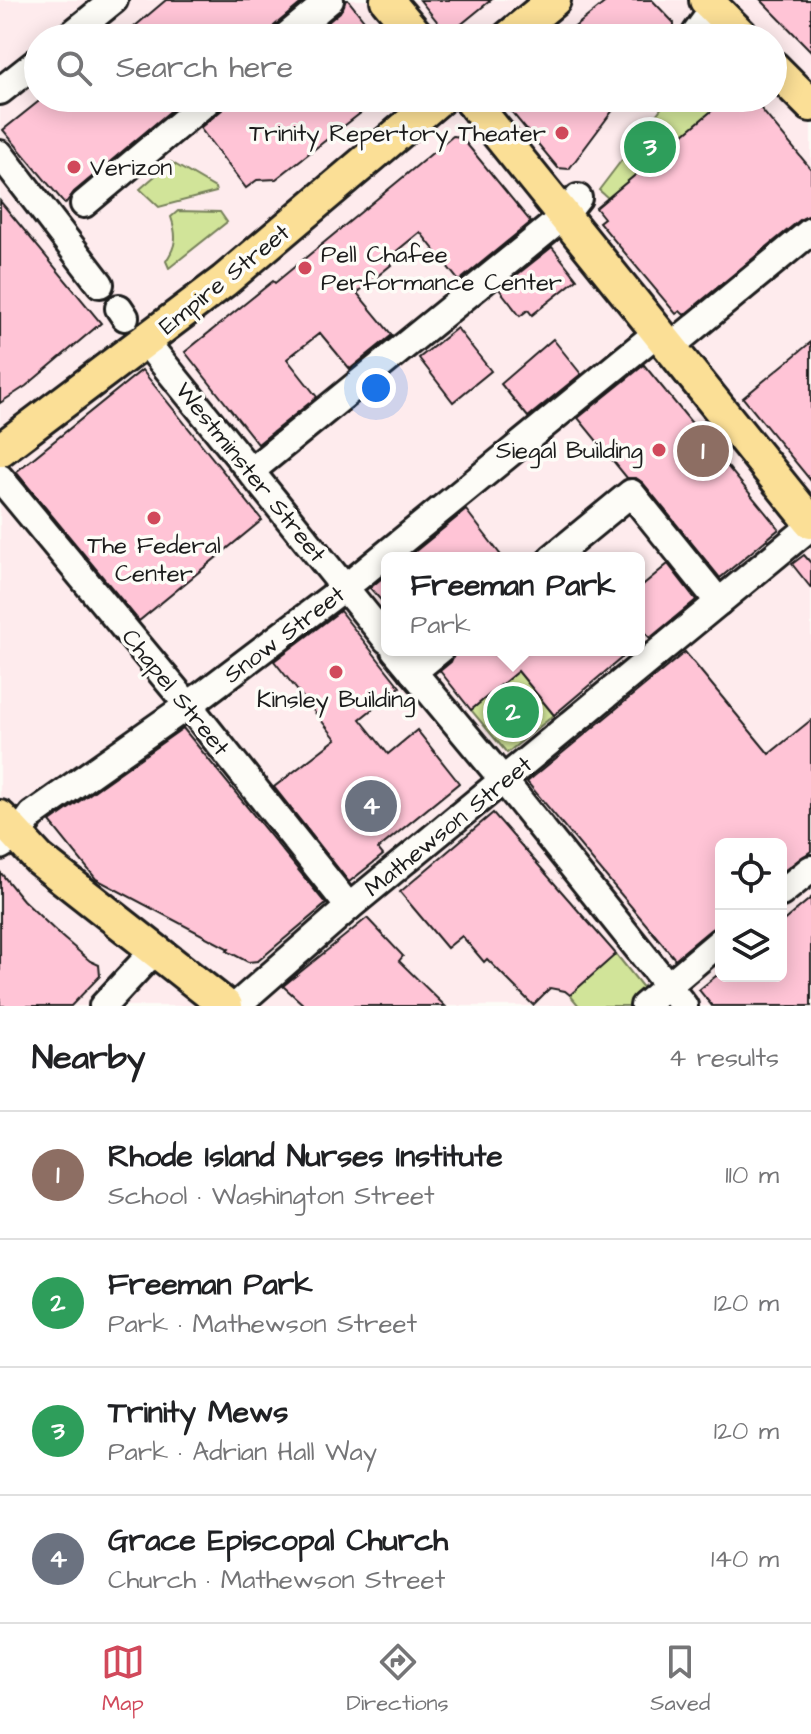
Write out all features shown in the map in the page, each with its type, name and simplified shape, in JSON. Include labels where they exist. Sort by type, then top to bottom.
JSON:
[{"type":"main road","points":[[387,0],[407,24]]},
{"type":"main road","points":[[525,24],[554,0]]},
{"type":"main road","points":[[787,81],[811,105]]},
{"type":"main road","name":"Empire Street","points":[[0,450],[130,322],[224,281],[423,112]]},
{"type":"main road","points":[[482,112],[571,207],[664,340],[811,524]]},
{"type":"main road","points":[[6,833],[226,1006]]},
{"type":"street","points":[[84,24],[114,0]]},
{"type":"street","points":[[301,24],[330,0]]},
{"type":"street","points":[[0,91],[24,72]]},
{"type":"street","points":[[84,204],[194,112]]},
{"type":"street","points":[[0,154],[100,284]]},
{"type":"street","points":[[251,471],[571,207]]},
{"type":"street","name":"Snow Street","points":[[390,552],[664,340],[811,231]]},
{"type":"street","name":"Westminster Street","points":[[130,322],[381,632]]},
{"type":"street","name":"Chapel Street","points":[[0,478],[349,907]]},
{"type":"street","points":[[559,552],[631,493],[719,602]]},
{"type":"street","name":"Mathewson Street","points":[[236,1006],[349,907],[811,524]]},
{"type":"street","name":"Snow Street","points":[[6,833],[188,706],[381,559]]},
{"type":"street","points":[[400,656],[684,1006]]},
{"type":"street","points":[[413,672],[433,656]]},
{"type":"street","points":[[787,888],[811,869]]},
{"type":"street","points":[[644,1006],[715,946]]},
{"type":"street","points":[[103,1006],[154,951]]},
{"type":"shaded area","points":[[0,0],[811,0],[811,1006],[0,1006]]},
{"type":"green space","points":[[658,112],[710,112],[608,198],[599,190]]},
{"type":"green space","points":[[171,162],[215,188],[216,192],[159,207],[140,189]]},
{"type":"green space","points":[[178,211],[220,212],[227,222],[169,268],[166,261],[175,240],[171,217]]},
{"type":"green space","points":[[518,671],[554,715],[507,753],[471,710]]},
{"type":"green space","points":[[616,954],[645,990],[629,1006],[579,1006],[570,995]]},
{"type":"building","points":[[166,0],[305,0],[276,24],[138,24]]},
{"type":"building","points":[[348,0],[367,24],[326,24]]},
{"type":"building","points":[[420,0],[491,0],[462,24],[439,24]]},
{"type":"building","points":[[608,0],[652,0],[674,23],[674,24],[578,24]]},
{"type":"building","points":[[761,0],[811,0],[811,51],[787,24]]},
{"type":"building","name":"Verizon","points":[[26,112],[169,112],[74,192],[65,204],[3,130]]},
{"type":"building","points":[[220,112],[362,112],[276,179],[257,180],[246,188],[200,128]]},
{"type":"building","name":"Trinity Repertory Theater","points":[[512,112],[612,112],[569,169],[558,168]]},
{"type":"building","points":[[710,112],[764,112],[811,169],[811,215],[801,219],[684,315],[680,311],[676,314],[599,222],[604,218],[596,208]]},
{"type":"building","points":[[453,136],[461,137],[531,222],[459,281],[420,232],[387,259],[391,265],[357,293],[392,335],[350,369],[320,333],[287,359],[317,397],[258,444],[185,352],[273,281],[275,283]]},
{"type":"building","points":[[0,201],[101,323],[26,386],[0,403]]},
{"type":"building","points":[[552,247],[577,279],[532,315],[528,310],[520,316],[499,289]]},
{"type":"building","points":[[457,328],[491,371],[453,402],[419,358]]},
{"type":"building","points":[[553,339],[581,374],[528,417],[501,384]]},
{"type":"building","points":[[811,342],[811,481],[743,398]]},
{"type":"building","name":"Siegal Building","points":[[644,365],[779,529],[720,578],[643,483],[636,478],[627,478],[578,418]]},
{"type":"building","name":"The Federal Center","points":[[142,370],[262,520],[139,621],[16,472]]},
{"type":"building","points":[[466,510],[498,552],[414,552]]},
{"type":"building","points":[[804,555],[811,563],[811,588],[792,564]]},
{"type":"building","points":[[668,564],[696,600],[650,638],[645,633],[645,583]]},
{"type":"building","points":[[381,579],[381,600],[370,588]]},
{"type":"building","points":[[340,611],[400,687],[360,719],[388,754],[417,730],[459,783],[378,849],[383,855],[349,882],[274,787],[336,739],[274,661]]},
{"type":"building","points":[[685,652],[769,754],[811,720],[811,851],[787,869],[787,838],[715,838],[715,927],[675,959],[527,782]]},
{"type":"building","points":[[454,656],[624,656],[554,715],[518,671],[471,710],[440,671]]},
{"type":"building","points":[[183,728],[326,904],[258,961],[248,962],[96,879],[50,822]]},
{"type":"building","points":[[493,813],[616,954],[570,995],[550,988],[533,1005],[487,959],[484,962],[462,936],[447,948],[400,892]]},
{"type":"building","points":[[0,872],[23,900],[62,937],[99,965],[100,976],[71,1006],[0,1006]]},
{"type":"building","points":[[811,898],[811,1006],[712,1006],[699,990],[715,977],[715,982],[787,982],[787,918]]},
{"type":"building","points":[[367,918],[403,956],[399,961],[445,1006],[305,1006],[283,986]]},
{"type":"place","name":"Trinity Repertory Theater","points":[[562,133]]},
{"type":"place","name":"Trinity Mews","points":[[650,147]]},
{"type":"place","name":"Verizon","points":[[74,167]]},
{"type":"place","name":"Pell Chafee Performance Center","points":[[305,268]]},
{"type":"place","name":"Siegal Building","points":[[659,450]]},
{"type":"place","name":"Rhode Island Nurses Institute","points":[[703,451]]},
{"type":"place","name":"The Federal Center","points":[[154,518]]},
{"type":"place","name":"Kinsley Building","points":[[336,672]]},
{"type":"place","name":"Freeman Park","points":[[513,712]]},
{"type":"place","name":"Grace Episcopal Church","points":[[371,806]]}]
